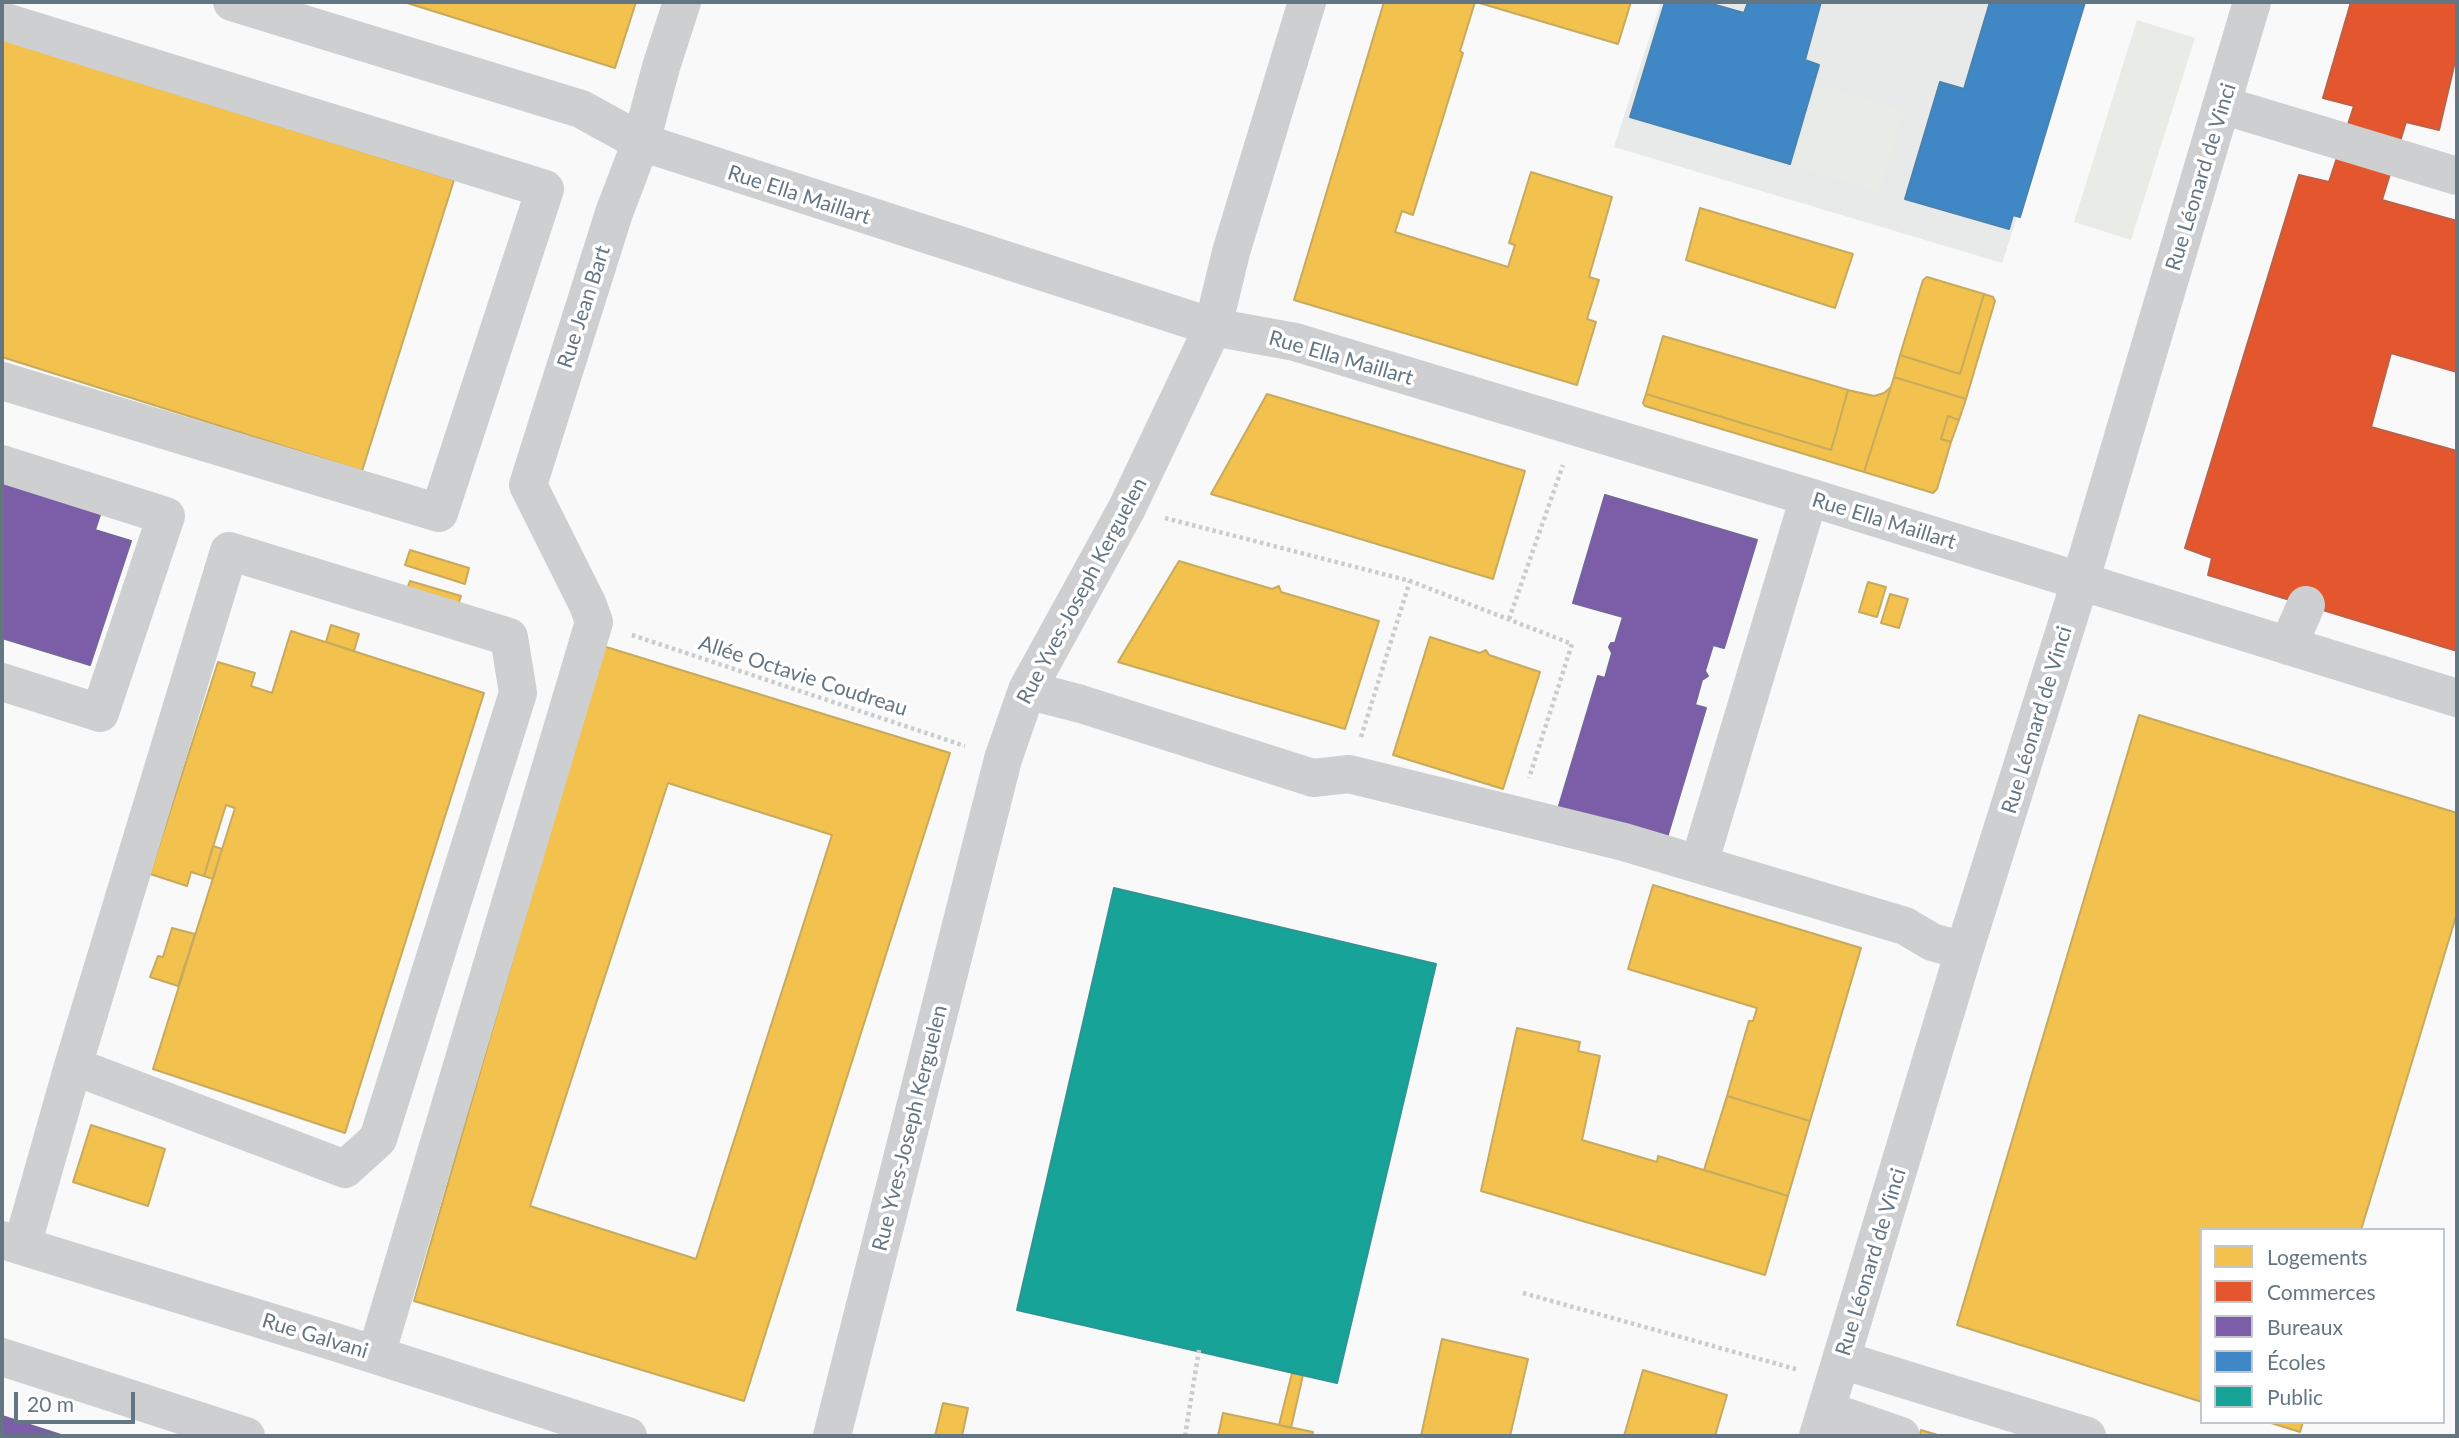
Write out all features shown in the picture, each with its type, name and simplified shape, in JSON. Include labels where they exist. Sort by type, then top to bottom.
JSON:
[{"type":"street","name":"Rue Ella Maillart","points":[[232,2],[581,109],[641,142],[1213,327],[1295,342],[1809,497],[2457,698]]},
{"type":"street","name":"Rue Jean Bart","points":[[591,614],[528,485],[614,213],[641,142],[682,2]]},
{"type":"street","name":"Rue Yves-Joseph Kerguelen","points":[[832,1436],[1003,759],[1027,690],[1127,508],[1213,327],[1231,252],[1307,2]]},
{"type":"street","name":"Rue Léonard de Vinci","points":[[1830,1397],[1964,951],[2080,582],[2252,2]]},
{"type":"street","points":[[2,21],[545,189],[439,513],[2,381]]},
{"type":"street","points":[[2222,105],[2457,176]]},
{"type":"street","points":[[2,464],[166,516],[100,713],[2,682]]},
{"type":"street","points":[[1699,864],[1809,497]]},
{"type":"street","points":[[12,1243],[73,1066],[229,551],[509,637],[518,692],[378,1139],[345,1169],[73,1066]]},
{"type":"street","points":[[2288,646],[2306,606]]},
{"type":"street","points":[[376,1355],[591,614]]},
{"type":"street","points":[[1027,690],[1313,778],[1349,774],[1624,842],[1905,926],[1932,942],[1964,951]]},
{"type":"street","name":"Rue Galvani","points":[[12,1243],[628,1436]]},
{"type":"street","points":[[2,1357],[246,1436]]},
{"type":"street","points":[[1830,1397],[1901,1436]]},
{"type":"street","points":[[1830,1397],[2087,1436]]},
{"type":"path","points":[[1509,619],[1564,461]]},
{"type":"path","points":[[1127,508],[1410,581],[1572,644],[1517,816]]},
{"type":"path","points":[[1349,774],[1410,581]]},
{"type":"path","name":"Allée Octavie Coudreau","points":[[591,614],[1003,759]]},
{"type":"path","points":[[1523,1293],[1830,1397]]},
{"type":"path","points":[[1185,1436],[1199,1350]]},
{"type":"shaded area","points":[[1661,2],[2087,2],[2002,263],[1614,147]]},
{"type":"shaded area","points":[[2137,20],[2195,38],[2131,240],[2074,222]]},
{"type":"shaded area","points":[[1818,84],[1904,111],[1879,192],[1793,166]]},
{"type":"building: Logements","points":[[404,2],[636,2],[615,68]]},
{"type":"building: Logements","points":[[1384,2],[1475,2],[1460,51],[1463,53],[1413,215],[1402,211],[1395,232],[1508,267],[1515,245],[1509,243],[1531,172],[1612,197],[1589,277],[1599,280],[1587,319],[1596,322],[1577,385],[1294,300]]},
{"type":"building: Logements","points":[[1476,2],[1631,2],[1618,44]]},
{"type":"building: Logements","points":[[2,39],[454,180],[362,471],[2,357]]},
{"type":"building: Logements","points":[[1700,208],[1853,254],[1835,308],[1686,260]]},
{"type":"building: Logements","points":[[1927,277],[1984,294],[1960,374],[1900,355],[1923,280]]},
{"type":"building: Logements","points":[[1984,294],[1993,297],[1995,301],[1966,399],[1894,377],[1900,355],[1960,374]]},
{"type":"building: Logements","points":[[1663,336],[1848,390],[1831,450],[1646,394]]},
{"type":"building: Logements","points":[[1894,377],[1966,399],[1959,420],[1948,416],[1941,439],[1951,442],[1937,489],[1933,493],[1864,472]]},
{"type":"building: Logements","points":[[1891,387],[1864,472],[1645,406],[1643,403],[1646,394],[1831,450],[1848,390],[1874,396]]},
{"type":"building: Logements","points":[[1267,394],[1525,471],[1493,579],[1211,494]]},
{"type":"building: Logements","points":[[1948,416],[1959,420],[1951,442],[1941,439]]},
{"type":"building: Logements","points":[[410,550],[469,568],[465,584],[405,565]]},
{"type":"building: Logements","points":[[1179,561],[1272,589],[1279,586],[1281,592],[1379,621],[1345,729],[1118,662]]},
{"type":"building: Logements","points":[[410,581],[461,596],[458,605],[407,589]]},
{"type":"building: Logements","points":[[1868,582],[1886,587],[1877,617],[1859,612]]},
{"type":"building: Logements","points":[[1890,594],[1908,599],[1899,628],[1881,623]]},
{"type":"building: Logements","points":[[331,625],[359,634],[354,651],[326,642]]},
{"type":"building: Logements","points":[[291,631],[484,693],[345,1133],[153,1069],[235,808],[226,805],[204,876],[191,872],[187,886],[150,874],[218,662],[255,673],[251,686],[272,693]]},
{"type":"building: Logements","points":[[1430,637],[1480,653],[1486,650],[1489,655],[1540,672],[1503,789],[1393,755]]},
{"type":"building: Logements","points":[[603,646],[950,753],[744,1401],[414,1301]],"holes":[[[668,783],[832,835],[696,1259],[530,1206]]]},
{"type":"building: Logements","points":[[2139,715],[2457,813],[2457,913],[2362,1228],[2200,1228],[2200,1401],[1957,1325]]},
{"type":"building: Logements","points":[[213,846],[222,849],[213,879],[204,876]]},
{"type":"building: Logements","points":[[1653,885],[1861,948],[1810,1121],[1727,1096],[1749,1021],[1753,1021],[1757,1008],[1628,969]]},
{"type":"building: Logements","points":[[172,928],[195,934],[178,986],[150,977],[158,956],[163,957]]},
{"type":"building: Logements","points":[[1517,1028],[1580,1042],[1578,1051],[1600,1056],[1582,1140],[1657,1162],[1658,1156],[1788,1196],[1765,1275],[1481,1191]]},
{"type":"building: Logements","points":[[1727,1096],[1810,1121],[1788,1196],[1704,1170]]},
{"type":"building: Logements","points":[[91,1125],[165,1149],[148,1206],[73,1182]]},
{"type":"building: Logements","points":[[1442,1339],[1528,1359],[1510,1436],[1421,1436]]},
{"type":"building: Logements","points":[[1643,1370],[1727,1395],[1715,1436],[1624,1436]]},
{"type":"building: Logements","points":[[1292,1373],[1303,1375],[1291,1428],[1279,1425]]},
{"type":"building: Logements","points":[[943,1403],[968,1408],[962,1436],[935,1436]]},
{"type":"building: Logements","points":[[1223,1413],[1313,1432],[1312,1436],[1218,1436]]},
{"type":"building: Logements","points":[[2274,1424],[2302,1424],[2300,1432]]},
{"type":"building: Logements","points":[[1921,1430],[1941,1436],[1919,1436]]},
{"type":"building: Commerces","points":[[2351,2],[2457,2],[2457,53],[2439,130],[2406,122],[2382,200],[2457,221],[2457,372],[2391,353],[2371,427],[2457,451],[2457,651],[2208,575],[2212,558],[2185,548],[2299,175],[2329,182],[2354,106],[2323,98]]},
{"type":"building: Bureaux","points":[[2,480],[101,512],[95,530],[131,541],[90,665],[2,638]]},
{"type":"building: Bureaux","points":[[1605,495],[1757,540],[1724,648],[1713,645],[1705,671],[1708,676],[1702,680],[1695,705],[1706,708],[1666,841],[1558,809],[1598,676],[1605,678],[1612,653],[1609,647],[1611,643],[1615,643],[1623,617],[1573,603]]},
{"type":"building: Bureaux","points":[[2,1416],[64,1436],[2,1436]]},
{"type":"building: Écoles","points":[[1665,2],[1705,2],[1744,13],[1748,2],[1821,2],[1805,60],[1819,65],[1790,164],[1630,117]]},
{"type":"building: Écoles","points":[[1990,2],[2085,2],[2020,217],[2013,215],[2009,229],[1905,199],[1940,82],[1964,89]]},
{"type":"building: Public","points":[[1114,888],[1436,964],[1337,1383],[1017,1310]]}]
